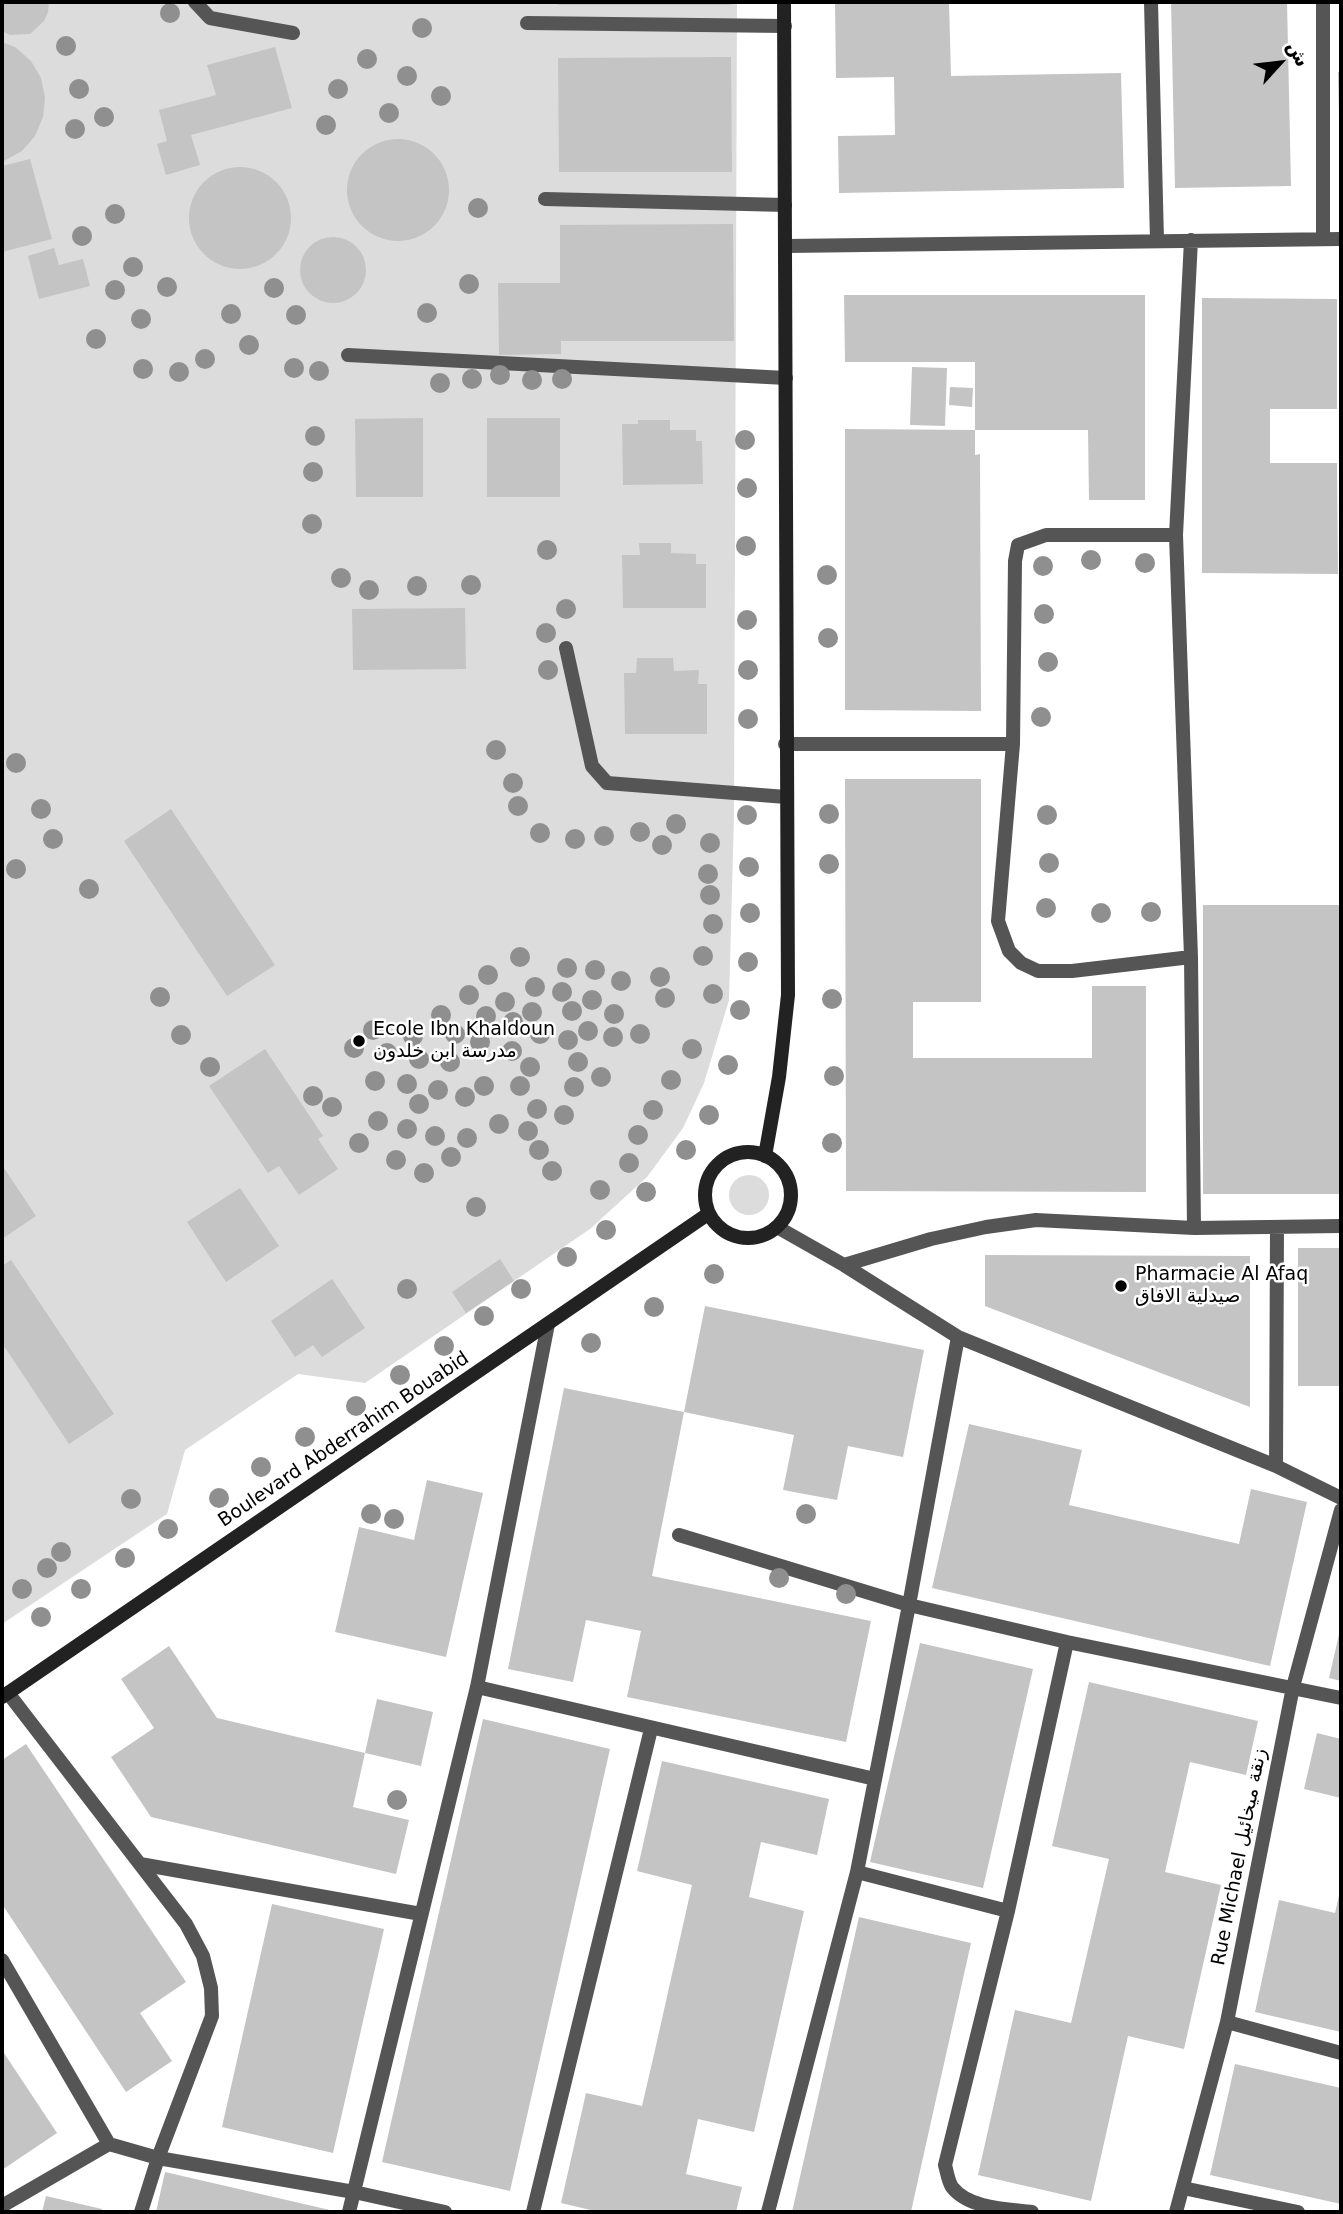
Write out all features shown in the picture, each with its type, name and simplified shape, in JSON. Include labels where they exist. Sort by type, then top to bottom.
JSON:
[{"type":"street","points":[[195,2],[210,18],[293,33]]},
{"type":"street","points":[[765,1156],[781,1064],[788,995],[785,744],[785,2]]},
{"type":"street","points":[[1152,2],[1157,240]]},
{"type":"street","points":[[1323,2],[1323,239]]},
{"type":"street","points":[[527,23],[785,26]]},
{"type":"street","points":[[545,200],[785,205]]},
{"type":"street","points":[[786,246],[1341,239]]},
{"type":"street","points":[[1191,240],[1176,535],[1191,957],[1194,1228]]},
{"type":"street","points":[[348,355],[786,378]]},
{"type":"street","points":[[1176,535],[1046,535],[1018,545],[1015,561],[1013,744],[998,921],[1009,951],[1021,963],[1038,971],[1072,971],[1191,957]]},
{"type":"street","points":[[566,648],[592,766],[607,783],[786,797]]},
{"type":"street","points":[[785,744],[1013,744]]},
{"type":"street","points":[[748,1152],[765,1156],[783,1171],[789,1182],[789,1206],[777,1227],[753,1238],[739,1238],[716,1225],[708,1214],[705,1196],[707,1180],[717,1165],[731,1155],[748,1152]]},
{"type":"street","name":"Boulevard Abderrahim Bouabid","points":[[5,1695],[708,1214]]},
{"type":"street","points":[[844,1265],[931,1239],[1036,1220],[1194,1228],[1341,1226]]},
{"type":"street","points":[[777,1227],[844,1265],[958,1337],[1276,1466],[1341,1498]]},
{"type":"street","points":[[1276,1466],[1277,1227]]},
{"type":"street","points":[[349,2212],[477,1687],[548,1324]]},
{"type":"street","points":[[768,2212],[857,1872],[958,1337]]},
{"type":"street","name":"Rue Michael زنقة ميخائيل","points":[[1176,2212],[1227,2022],[1293,1688],[1341,1510]]},
{"type":"street","points":[[679,1535],[909,1605],[1067,1642],[1341,1698]]},
{"type":"street","points":[[1032,2212],[991,2207],[964,2197],[951,2186],[945,2165],[1008,1911],[1067,1642]]},
{"type":"street","points":[[477,1687],[875,1779]]},
{"type":"street","points":[[5,1695],[186,1924],[203,1956],[211,1988],[212,2017],[158,2158],[141,2212]]},
{"type":"street","points":[[533,2212],[651,1729]]},
{"type":"street","points":[[140,1864],[421,1914]]},
{"type":"street","points":[[857,1872],[1008,1911]]},
{"type":"street","points":[[2,1960],[109,2144],[158,2158],[354,2192],[445,2212]]},
{"type":"street","points":[[1227,2022],[1341,2053]]},
{"type":"street","points":[[2,2206],[109,2144]]},
{"type":"street","points":[[1183,2188],[1298,2212]]},
{"type":"shaded area","points":[[2,2],[737,2],[734,816],[729,1000],[704,1083],[683,1128],[647,1177],[590,1229],[365,1383],[298,1374],[185,1450],[167,1514],[2,1624]]},
{"type":"shaded area","points":[[749,1175],[763,1181],[769,1195],[763,1209],[749,1215],[735,1209],[729,1195],[735,1181]]},
{"type":"building","points":[[2,2],[49,2],[48,12],[44,21],[30,34],[10,35],[2,31]]},
{"type":"building","points":[[558,2],[731,2],[731,5],[558,5]]},
{"type":"building","points":[[835,2],[949,2],[951,76],[1121,73],[1124,188],[839,193],[838,136],[895,135],[894,77],[836,78]]},
{"type":"building","points":[[1171,2],[1287,2],[1291,186],[1175,188]]},
{"type":"building","points":[[2,42],[15,47],[31,61],[41,78],[45,98],[43,117],[35,136],[22,151],[2,162]]},
{"type":"building","points":[[275,47],[292,108],[191,135],[200,165],[166,175],[157,144],[167,141],[159,110],[216,95],[207,65]]},
{"type":"building","points":[[731,57],[732,172],[559,172],[558,58]]},
{"type":"building","points":[[1338,72],[1341,72],[1341,119],[1339,119]]},
{"type":"building","points":[[398,139],[417,143],[434,154],[445,171],[449,190],[445,209],[434,226],[417,237],[398,241],[379,237],[362,226],[351,209],[347,190],[351,171],[362,154],[379,143]]},
{"type":"building","points":[[30,159],[52,239],[2,252],[2,166]]},
{"type":"building","points":[[240,167],[259,171],[276,182],[287,199],[291,218],[287,237],[276,254],[259,265],[240,269],[221,265],[204,254],[193,237],[189,218],[193,199],[204,182],[221,171]]},
{"type":"building","points":[[733,224],[734,341],[561,341],[561,354],[499,355],[498,283],[560,283],[560,225]]},
{"type":"building","points":[[333,237],[346,240],[356,247],[363,257],[366,270],[363,283],[356,293],[346,300],[333,303],[320,300],[310,293],[303,283],[300,270],[303,257],[310,247],[320,240]]},
{"type":"building","points":[[54,248],[59,265],[83,259],[90,286],[39,299],[28,256]]},
{"type":"building","points":[[844,295],[1145,295],[1145,500],[1089,500],[1088,430],[975,430],[975,362],[845,362]]},
{"type":"building","points":[[1202,298],[1337,299],[1337,409],[1270,409],[1270,463],[1337,463],[1338,574],[1202,573]]},
{"type":"building","points":[[912,367],[947,368],[945,426],[910,425]]},
{"type":"building","points":[[950,387],[973,388],[972,407],[949,405]]},
{"type":"building","points":[[423,418],[423,497],[356,497],[355,419]]},
{"type":"building","points":[[487,418],[560,418],[560,497],[487,497]]},
{"type":"building","points":[[638,420],[670,420],[670,430],[696,430],[696,441],[702,441],[703,484],[623,485],[622,424],[638,424]]},
{"type":"building","points":[[845,429],[975,430],[975,455],[980,454],[981,711],[845,710]]},
{"type":"building","points":[[639,543],[671,543],[671,553],[696,554],[696,564],[706,564],[706,608],[623,608],[622,555],[640,555]]},
{"type":"building","points":[[465,608],[466,669],[353,670],[352,609]]},
{"type":"building","points":[[637,658],[673,658],[674,671],[699,670],[698,684],[707,684],[707,734],[625,734],[624,673],[636,673]]},
{"type":"building","points":[[845,779],[981,779],[981,1002],[913,1002],[913,1058],[1092,1058],[1092,986],[1146,986],[1146,1192],[846,1191]]},
{"type":"building","points":[[171,809],[275,965],[227,996],[124,841]]},
{"type":"building","points":[[1203,905],[1341,905],[1341,1194],[1203,1194]]},
{"type":"building","points":[[265,1049],[323,1136],[318,1139],[338,1169],[299,1195],[279,1166],[268,1173],[209,1086]]},
{"type":"building","points":[[2,1165],[36,1216],[2,1239]]},
{"type":"building","points":[[240,1188],[279,1246],[226,1282],[187,1222]]},
{"type":"building","points":[[1298,1248],[1341,1248],[1341,1386],[1298,1386]]},
{"type":"building","points":[[985,1255],[1250,1256],[1250,1407],[985,1306]]},
{"type":"building","points":[[500,1259],[514,1281],[466,1313],[452,1292]]},
{"type":"building","points":[[11,1260],[114,1414],[69,1444],[2,1343],[2,1266]]},
{"type":"building","points":[[332,1279],[365,1328],[322,1357],[313,1345],[295,1357],[271,1321]]},
{"type":"building","points":[[705,1306],[924,1350],[903,1457],[848,1446],[837,1500],[783,1490],[794,1435],[684,1412]]},
{"type":"building","points":[[564,1388],[684,1412],[652,1576],[871,1621],[846,1742],[627,1697],[641,1631],[586,1620],[573,1682],[508,1669]]},
{"type":"building","points":[[969,1424],[1082,1450],[1069,1505],[1239,1544],[1251,1489],[1307,1502],[1270,1666],[932,1588]]},
{"type":"building","points":[[427,1480],[483,1493],[446,1657],[335,1632],[359,1527],[414,1540]]},
{"type":"building","points":[[1341,1630],[1341,1681],[1329,1678]]},
{"type":"building","points":[[920,1643],[1033,1669],[983,1888],[870,1862]]},
{"type":"building","points":[[169,1646],[217,1718],[365,1753],[353,1807],[409,1820],[396,1874],[151,1817],[111,1757],[154,1728],[121,1679]]},
{"type":"building","points":[[1089,1682],[1258,1721],[1246,1775],[1190,1762],[1165,1872],[1221,1885],[1184,2049],[1128,2036],[1091,2201],[978,2175],[1015,2010],[1071,2023],[1109,1859],[1052,1846]]},
{"type":"building","points":[[377,1699],[433,1712],[421,1766],[365,1753]]},
{"type":"building","points":[[483,1719],[610,1749],[510,2191],[382,2162]]},
{"type":"building","points":[[1317,1733],[1341,1739],[1341,1798],[1304,1789]]},
{"type":"building","points":[[26,1744],[186,1982],[140,2013],[172,2061],[126,2092],[2,1904],[2,1760]]},
{"type":"building","points":[[662,1761],[829,1799],[817,1855],[761,1842],[749,1897],[804,1911],[754,2132],[698,2119],[686,2174],[742,2187],[736,2212],[599,2212],[561,2203],[586,2093],[642,2106],[655,2050],[692,1885],[637,1871]]},
{"type":"building","points":[[1340,1891],[1341,2032],[1255,2012],[1279,1900],[1335,1913]]},
{"type":"building","points":[[272,1904],[384,1929],[333,2153],[222,2127]]},
{"type":"building","points":[[859,1917],[971,1943],[911,2212],[792,2212]]},
{"type":"building","points":[[2,2050],[57,2133],[2,2170]]},
{"type":"building","points":[[1235,2064],[1341,2088],[1341,2204],[1210,2175]]},
{"type":"building","points":[[165,2172],[330,2210],[156,2212]]},
{"type":"building","points":[[46,2196],[102,2209],[101,2212],[42,2212]]},
{"type":"place","name":"Ecole Ibn Khaldoun مدرسة ابن خلدون","points":[[359,1041]]},
{"type":"place","name":"Pharmacie Al Afaq صيدلية الافاق","points":[[1121,1286]]}]
